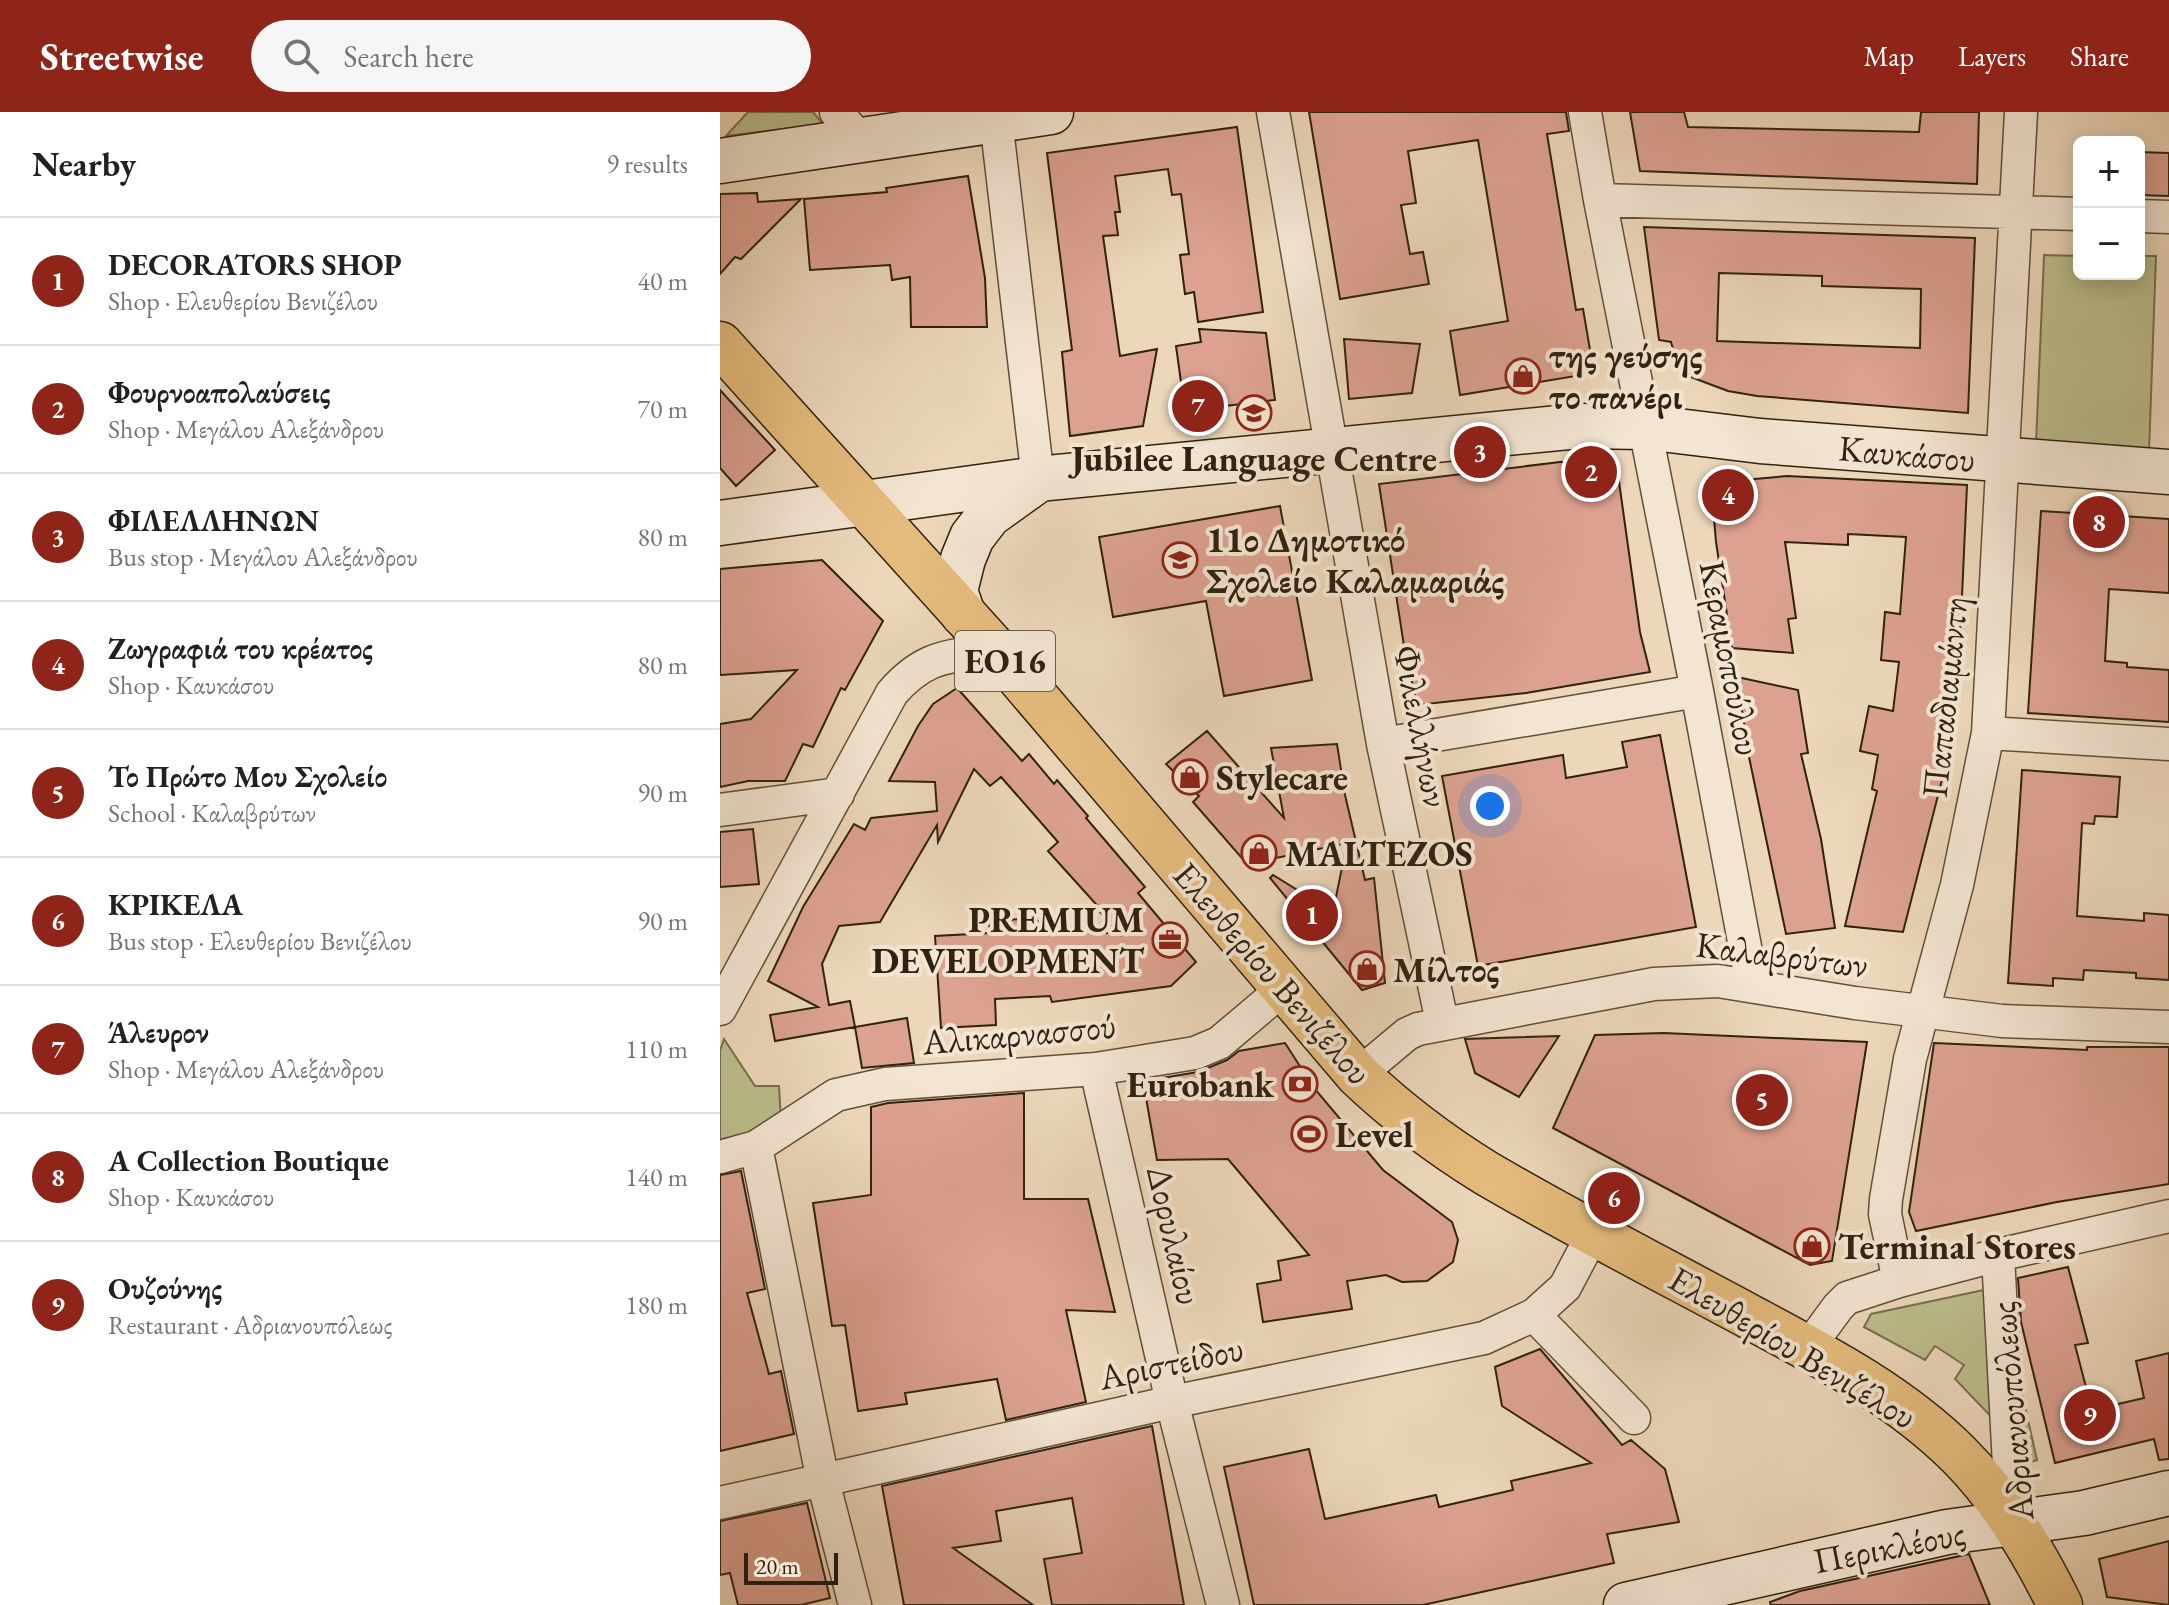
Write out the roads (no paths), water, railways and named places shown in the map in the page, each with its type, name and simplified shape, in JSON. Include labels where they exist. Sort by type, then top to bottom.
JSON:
[{"type":"main road","points":[[720,161],[849,126],[996,120],[1051,112]]},
{"type":"main road","name":"Ελευθερίου Βενιζέλου","points":[[720,344],[995,649],[1283,989],[1358,1075],[1389,1105],[1438,1142],[1516,1191],[1808,1348],[1873,1387],[1923,1423],[1977,1474],[2012,1523]]},
{"type":"main road","name":"Καυκάσου","points":[[720,523],[1038,479],[1579,426],[1645,427],[1760,441],[2169,472]]},
{"type":"main road","points":[[963,614],[955,591],[972,537],[989,515],[1038,479]]},
{"type":"main road","name":"Περικλέους","points":[[1626,1605],[1743,1591],[1947,1532],[2084,1513],[2169,1493]]},
{"type":"main road","name":"Αδριανουπόλεως","points":[[2012,1523],[2060,1605]]},
{"type":"street","name":"Φιλελλήνων","points":[[1273,112],[1383,744],[1442,1022]]},
{"type":"street","name":"Κεραμοπούλου","points":[[1585,112],[1752,984]]},
{"type":"street","name":"Παπαδιαμάντη","points":[[1899,1281],[1885,1214],[1886,1199],[1910,1059],[1957,885],[1988,733],[2005,461],[2021,112]]},
{"type":"street","points":[[996,120],[1038,479]]},
{"type":"street","points":[[1600,200],[2073,214]]},
{"type":"street","points":[[2145,216],[2169,217]]},
{"type":"street","points":[[720,1009],[892,693],[908,674],[935,659],[995,649]]},
{"type":"street","points":[[1383,744],[1697,691]]},
{"type":"street","points":[[1988,733],[2169,744]]},
{"type":"street","points":[[720,810],[838,794]]},
{"type":"street","name":"Καλαβρύτων","points":[[1358,1075],[1407,1034],[1442,1022],[1654,984],[1703,980],[1752,984],[1812,996],[2002,1021],[2169,1027]]},
{"type":"street","name":"Αλικαρνασσού","points":[[720,1157],[756,1147],[836,1095],[885,1084],[1096,1069],[1171,1058],[1219,1043],[1283,989]]},
{"type":"street","name":"Δορυλαίου","points":[[1096,1069],[1172,1402],[1223,1605]]},
{"type":"street","points":[[756,1147],[823,1481],[855,1605]]},
{"type":"street","points":[[1808,1348],[1847,1298],[1998,1255],[2169,1216]]},
{"type":"street","name":"Αριστείδου","points":[[720,1503],[1172,1402],[1484,1338],[1534,1315],[1565,1287],[1594,1232]]},
{"type":"street","name":"Αδριανουπόλεως","points":[[1998,1255],[2012,1523]]},
{"type":"street","points":[[1534,1315],[1634,1418]]},
{"type":"place","name":"της γεύσης το πανέρι","points":[[1523,376]]},
{"type":"place","name":"Άλευρον","points":[[1198,406]]},
{"type":"place","name":"Jubilee Language Centre","points":[[1254,413]]},
{"type":"place","name":"ΦΙΛΕΛΛΗΝΩΝ","points":[[1480,452]]},
{"type":"place","name":"Φουρνοαπολαύσεις","points":[[1591,472]]},
{"type":"place","name":"Ζωγραφιά του κρέατος","points":[[1728,495]]},
{"type":"place","name":"A Collection Boutique","points":[[2099,522]]},
{"type":"place","name":"11ο Δημοτικό Σχολείο Καλαμαριάς","points":[[1180,560]]},
{"type":"place","name":"Stylecare","points":[[1190,777]]},
{"type":"place","name":"MALTEZOS","points":[[1259,853]]},
{"type":"place","name":"DECORATORS SHOP","points":[[1312,915]]},
{"type":"place","name":"PREMIUM DEVELOPMENT","points":[[1170,940]]},
{"type":"place","name":"Μίλτος","points":[[1367,969]]},
{"type":"place","name":"Eurobank","points":[[1300,1084]]},
{"type":"place","name":"Το Πρώτο Μου Σχολείο","points":[[1762,1100]]},
{"type":"place","name":"Level","points":[[1309,1134]]},
{"type":"place","name":"ΚΡΙΚΕΛΑ","points":[[1614,1198]]},
{"type":"place","name":"Terminal Stores","points":[[1812,1246]]},
{"type":"place","name":"Ουζούνης","points":[[2090,1415]]}]
